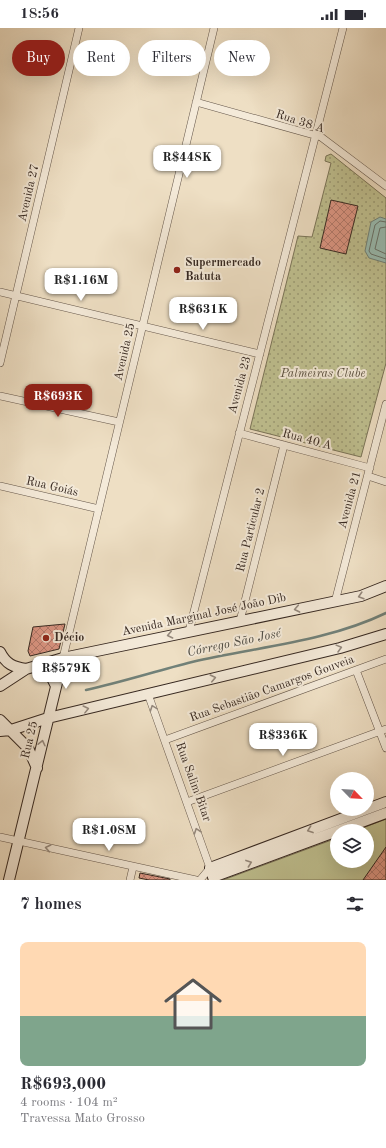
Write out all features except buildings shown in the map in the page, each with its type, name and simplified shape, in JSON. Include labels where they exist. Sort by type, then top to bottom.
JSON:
[{"type":"main road","name":"Avenida Marginal José João Dib","points":[[0,686],[29,668],[63,658],[335,602],[361,596],[386,586]]},
{"type":"main road","points":[[0,731],[11,730],[48,718],[340,648],[386,634]]},
{"type":"main road","points":[[0,652],[5,661],[15,667],[29,668],[52,678],[56,686]]},
{"type":"main road","name":"Rua 25","points":[[9,880],[63,658]]},
{"type":"main road","name":"Rua 25","points":[[0,720],[28,748],[37,768]]},
{"type":"main road","points":[[212,875],[386,802]]},
{"type":"main road","points":[[212,875],[386,813]]},
{"type":"street","name":"Avenida 27","points":[[0,363],[79,28]]},
{"type":"street","name":"Avenida 25","points":[[63,658],[214,28]]},
{"type":"street","name":"Avenida 23","points":[[189,631],[343,28]]},
{"type":"street","name":"Rua 38 A","points":[[196,102],[321,137],[386,186]]},
{"type":"street","points":[[0,292],[260,354]]},
{"type":"street","points":[[0,396],[119,422]]},
{"type":"street","name":"Avenida 21","points":[[335,602],[386,404]]},
{"type":"street","name":"Rua 40 A","points":[[239,433],[370,468]]},
{"type":"street","name":"Rua Particular 2","points":[[240,621],[284,445]]},
{"type":"street","points":[[368,476],[386,482]]},
{"type":"street","name":"Rua Goiás","points":[[0,486],[99,509]]},
{"type":"street","name":"Rua Sebastião Camargos Gouveia","points":[[165,740],[386,659]]},
{"type":"street","points":[[356,670],[383,730],[386,748]]},
{"type":"street","name":"Rua Salim Bitar","points":[[148,694],[212,875]]},
{"type":"street","points":[[187,802],[383,730]]},
{"type":"street","points":[[0,837],[196,880]]},
{"type":"street","points":[[130,880],[133,866]]},
{"type":"street","points":[[201,880],[212,875]]},
{"type":"green space","name":"Palmeiras Clube","points":[[331,154],[386,198],[386,363],[361,457],[250,429],[298,236],[312,237],[331,163],[325,161],[326,156]]},
{"type":"green space","points":[[386,819],[386,880],[223,880],[330,841],[330,868],[374,868],[373,824]]},
{"type":"water","points":[[380,217],[386,219],[386,263],[369,258],[365,251],[371,222]]},
{"type":"waterway","name":"Córrego São José","points":[[86,690],[192,662],[290,643],[339,631],[386,613]]},
{"type":"place","name":"Supermercado Batuta","points":[[177,270]]},
{"type":"place","name":"Décio","points":[[46,638]]}]
